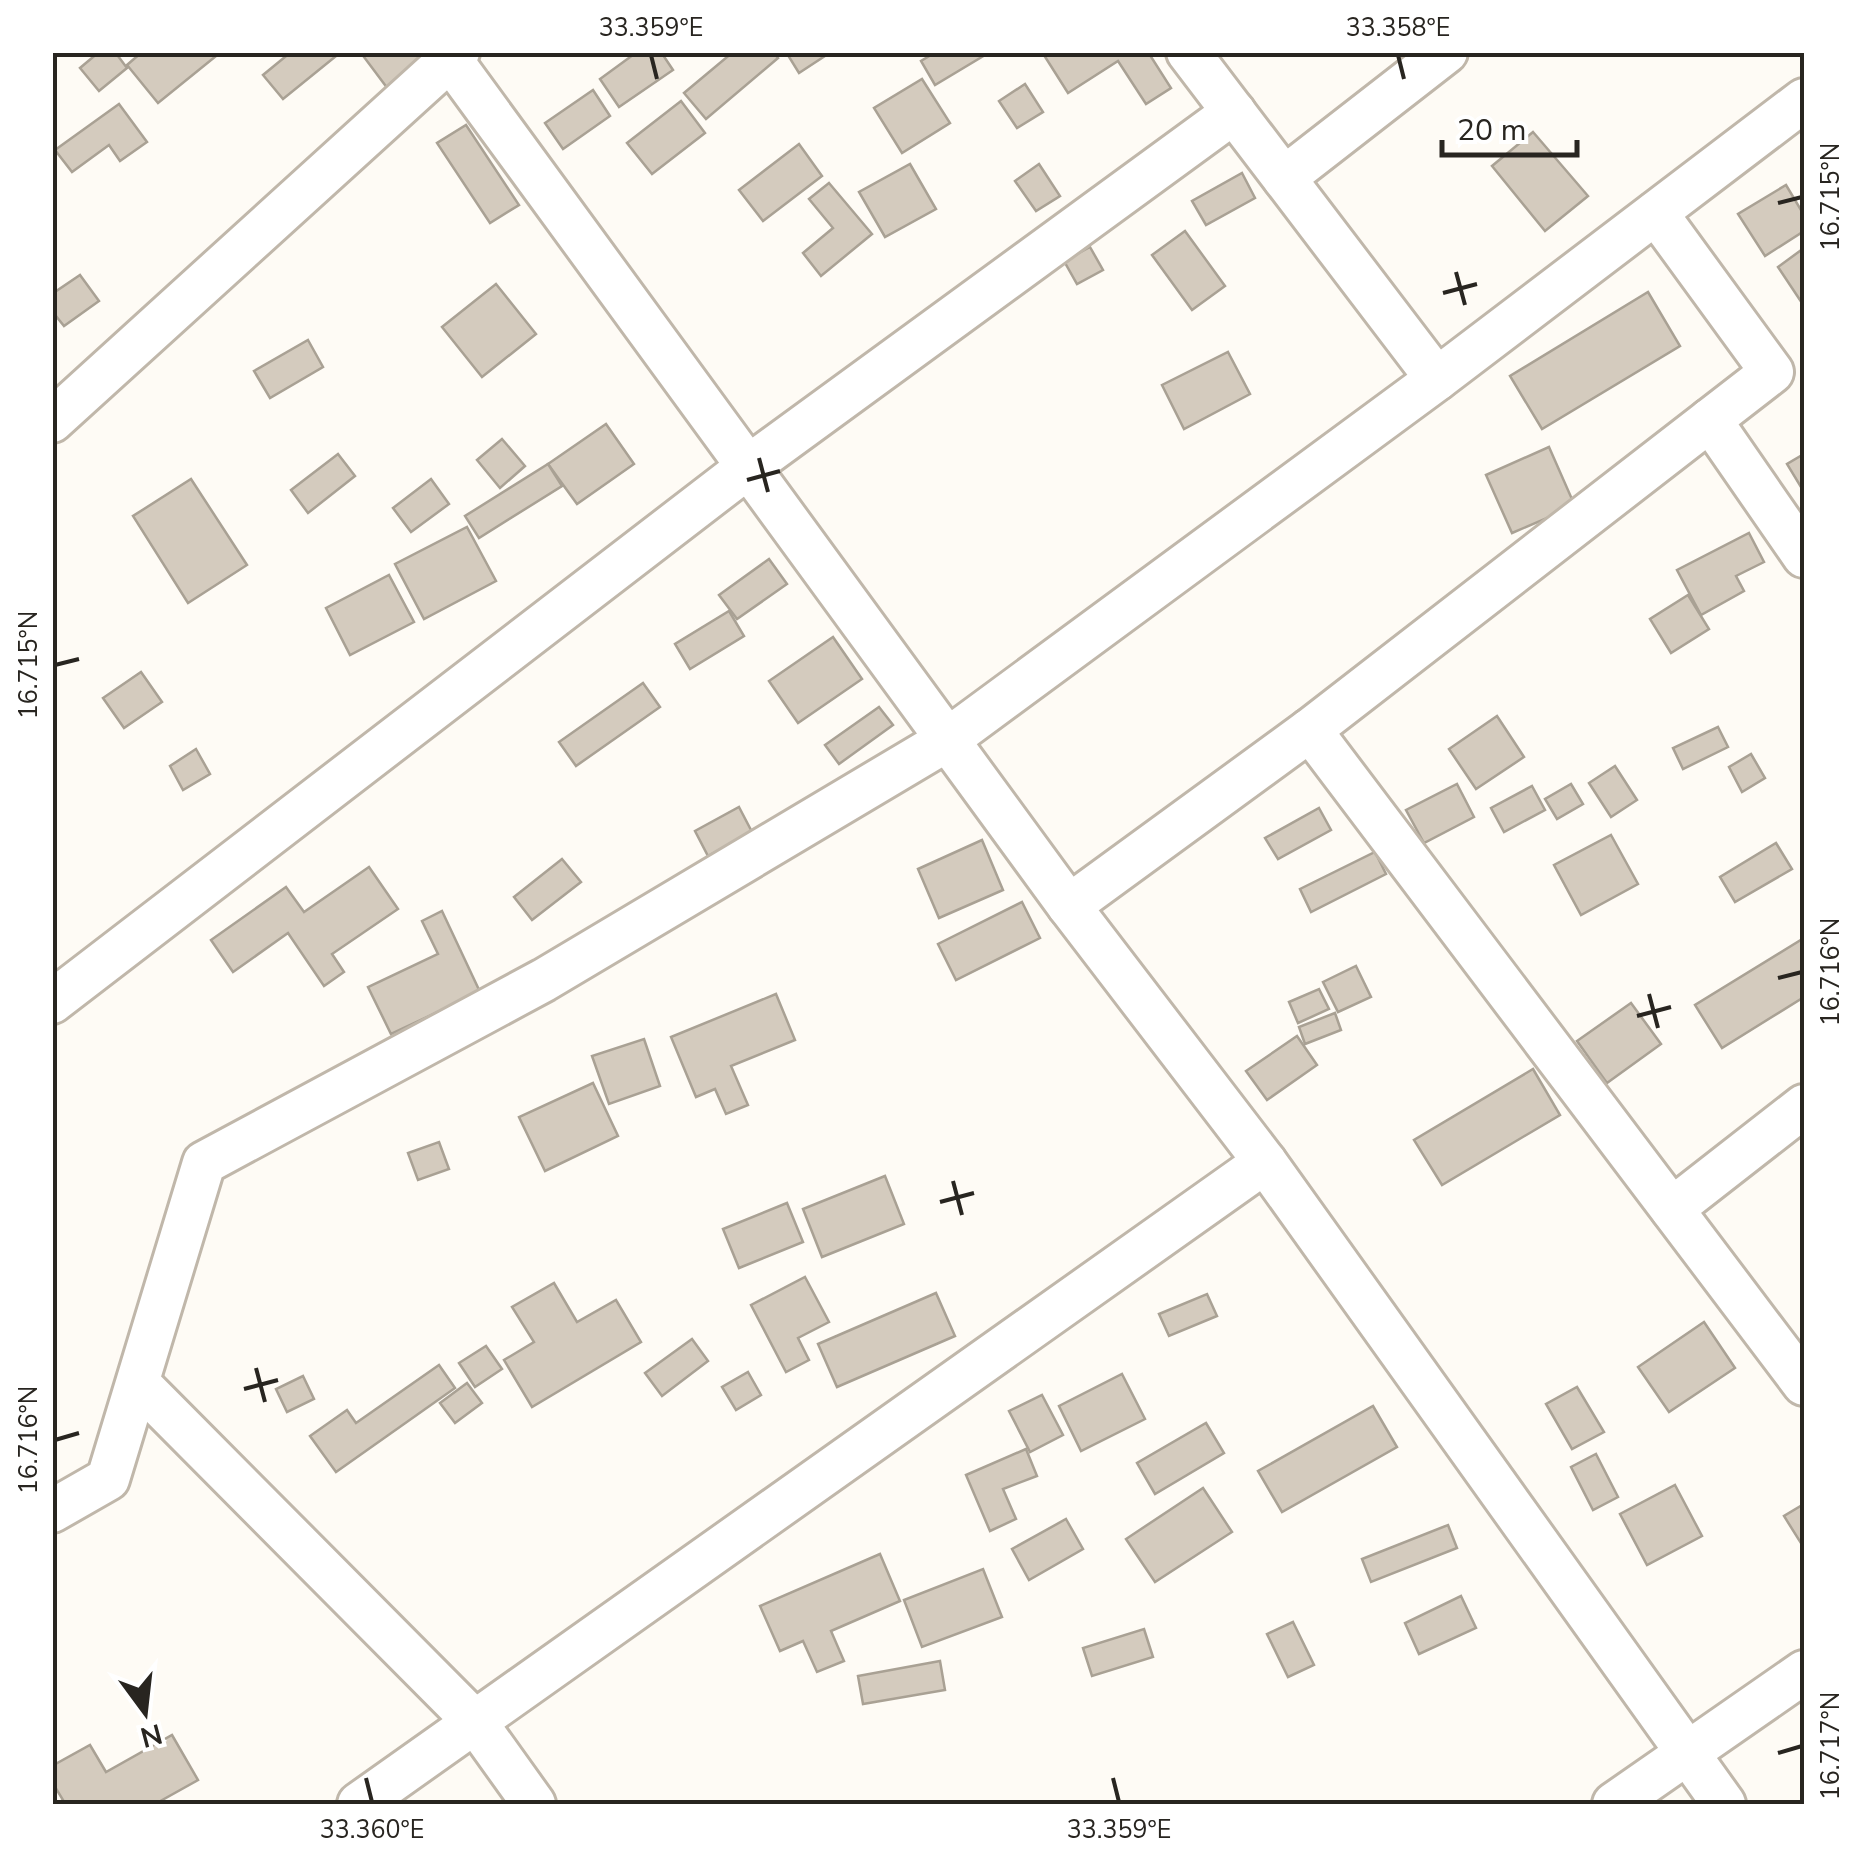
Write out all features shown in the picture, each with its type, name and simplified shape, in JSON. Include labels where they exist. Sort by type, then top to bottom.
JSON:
[{"type":"street","points":[[1188,52],[1437,379]]},
{"type":"street","points":[[1284,178],[1446,52]]},
{"type":"street","points":[[52,421],[451,55],[1069,906],[1265,1162],[1724,1804]]},
{"type":"street","points":[[52,1511],[108,1479],[204,1163],[544,980],[947,740],[1437,379],[1804,100]]},
{"type":"street","points":[[52,1002],[748,467],[1234,112]]},
{"type":"street","points":[[1069,906],[1310,730],[1772,372],[1656,213]]},
{"type":"street","points":[[1710,420],[1804,556]]},
{"type":"street","points":[[1310,730],[1804,1384]]},
{"type":"street","points":[[1672,1209],[1804,1106]]},
{"type":"street","points":[[359,1804],[1265,1162]]},
{"type":"street","points":[[138,1384],[476,1723],[534,1804]]},
{"type":"street","points":[[1614,1804],[1804,1672]]},
{"type":"building","points":[[99,52],[115,52],[127,68],[99,91],[80,68]]},
{"type":"building","points":[[142,52],[221,52],[158,103],[127,65]]},
{"type":"building","points":[[291,52],[341,52],[283,99],[263,75]]},
{"type":"building","points":[[422,52],[428,60],[388,89],[361,53]]},
{"type":"building","points":[[637,52],[661,52],[673,70],[619,107],[600,79]]},
{"type":"building","points":[[733,52],[773,52],[778,58],[706,119],[684,93]]},
{"type":"building","points":[[786,52],[831,52],[799,73]]},
{"type":"building","points":[[936,52],[990,52],[935,85],[921,61]]},
{"type":"building","points":[[1042,52],[1148,52],[1171,88],[1146,104],[1118,61],[1068,93]]},
{"type":"building","points":[[922,79],[950,123],[902,153],[874,108]]},
{"type":"building","points":[[1025,84],[1043,112],[1017,128],[999,101]]},
{"type":"building","points":[[593,90],[610,116],[563,149],[545,123]]},
{"type":"building","points":[[681,101],[705,133],[652,174],[627,143]]},
{"type":"building","points":[[119,104],[147,142],[120,161],[109,145],[72,172],[55,150]]},
{"type":"building","points":[[466,125],[519,205],[490,223],[437,143]]},
{"type":"building","points":[[1533,132],[1588,196],[1545,231],[1492,166]]},
{"type":"building","points":[[799,144],[822,176],[763,221],[739,190]]},
{"type":"building","points":[[910,164],[936,209],[885,237],[859,192]]},
{"type":"building","points":[[1039,164],[1060,196],[1036,211],[1015,181]]},
{"type":"building","points":[[1242,173],[1255,198],[1206,225],[1192,201]]},
{"type":"building","points":[[829,183],[872,234],[821,276],[803,253],[833,228],[809,199]]},
{"type":"building","points":[[1786,185],[1804,215],[1804,231],[1765,256],[1738,214]]},
{"type":"building","points":[[1185,231],[1225,286],[1192,310],[1152,255]]},
{"type":"building","points":[[1090,247],[1103,270],[1077,284],[1064,261]]},
{"type":"building","points":[[1804,248],[1804,306],[1778,267]]},
{"type":"building","points":[[80,275],[99,301],[64,326],[52,311],[52,294]]},
{"type":"building","points":[[496,284],[536,334],[482,377],[442,327]]},
{"type":"building","points":[[1648,292],[1680,346],[1542,429],[1510,376]]},
{"type":"building","points":[[308,340],[323,367],[270,398],[254,371]]},
{"type":"building","points":[[1228,352],[1250,394],[1184,429],[1162,385]]},
{"type":"building","points":[[606,424],[634,464],[577,504],[548,464]]},
{"type":"building","points":[[502,439],[525,466],[500,488],[477,460]]},
{"type":"building","points":[[1549,447],[1575,506],[1512,533],[1486,475]]},
{"type":"building","points":[[338,454],[355,476],[308,513],[291,490]]},
{"type":"building","points":[[1804,454],[1804,492],[1787,464]]},
{"type":"building","points":[[548,464],[562,486],[479,538],[465,516]]},
{"type":"building","points":[[191,479],[247,565],[188,603],[133,516]]},
{"type":"building","points":[[431,479],[449,504],[411,532],[393,508]]},
{"type":"building","points":[[467,527],[496,581],[424,619],[395,564]]},
{"type":"building","points":[[1749,533],[1764,562],[1736,576],[1744,591],[1701,615],[1677,570]]},
{"type":"building","points":[[769,559],[787,584],[737,619],[719,595]]},
{"type":"building","points":[[389,575],[414,622],[350,655],[326,608]]},
{"type":"building","points":[[1688,595],[1709,629],[1671,653],[1650,619]]},
{"type":"building","points":[[729,611],[744,636],[690,669],[675,644]]},
{"type":"building","points":[[833,637],[862,679],[798,723],[769,681]]},
{"type":"building","points":[[141,672],[162,702],[124,728],[103,698]]},
{"type":"building","points":[[643,683],[660,707],[576,766],[559,742]]},
{"type":"building","points":[[879,707],[893,725],[839,764],[825,745]]},
{"type":"building","points":[[1497,716],[1524,757],[1476,789],[1449,749]]},
{"type":"building","points":[[1718,727],[1728,747],[1683,769],[1673,748]]},
{"type":"building","points":[[196,749],[210,774],[183,790],[170,766]]},
{"type":"building","points":[[1751,754],[1765,778],[1742,792],[1729,767]]},
{"type":"building","points":[[1615,766],[1637,800],[1611,817],[1589,783]]},
{"type":"building","points":[[1457,784],[1474,817],[1424,843],[1406,810]]},
{"type":"building","points":[[1571,784],[1583,804],[1557,819],[1545,799]]},
{"type":"building","points":[[1532,786],[1545,810],[1504,832],[1491,808]]},
{"type":"building","points":[[739,807],[752,832],[708,856],[695,831]]},
{"type":"building","points":[[1319,808],[1331,830],[1278,859],[1265,838]]},
{"type":"building","points":[[1611,835],[1638,884],[1581,915],[1554,865]]},
{"type":"building","points":[[982,840],[1003,890],[939,918],[918,869]]},
{"type":"building","points":[[1776,843],[1792,869],[1735,902],[1720,877]]},
{"type":"building","points":[[1375,852],[1386,874],[1311,912],[1300,889]]},
{"type":"building","points":[[562,859],[581,882],[532,920],[514,897]]},
{"type":"building","points":[[369,867],[398,909],[332,954],[344,972],[324,986],[288,933],[233,972],[211,940],[286,887],[304,912]]},
{"type":"building","points":[[1022,902],[1040,938],[956,980],[938,944]]},
{"type":"building","points":[[442,911],[480,992],[391,1034],[368,987],[438,954],[422,921]]},
{"type":"building","points":[[1804,938],[1804,997],[1722,1048],[1695,1005]]},
{"type":"building","points":[[1356,966],[1371,997],[1338,1012],[1323,982]]},
{"type":"building","points":[[1319,989],[1329,1009],[1298,1023],[1289,1002]]},
{"type":"building","points":[[776,994],[795,1040],[731,1066],[748,1105],[726,1114],[715,1089],[696,1097],[671,1037]]},
{"type":"building","points":[[1631,1003],[1661,1044],[1607,1083],[1577,1041]]},
{"type":"building","points":[[1335,1013],[1341,1030],[1305,1044],[1299,1027]]},
{"type":"building","points":[[1297,1036],[1317,1065],[1267,1100],[1246,1071]]},
{"type":"building","points":[[644,1039],[660,1086],[609,1104],[592,1056]]},
{"type":"building","points":[[1533,1069],[1560,1115],[1442,1185],[1414,1140]]},
{"type":"building","points":[[593,1083],[618,1136],[545,1171],[519,1117]]},
{"type":"building","points":[[439,1142],[449,1169],[418,1180],[408,1153]]},
{"type":"building","points":[[885,1176],[904,1224],[822,1257],[803,1209]]},
{"type":"building","points":[[787,1203],[803,1242],[739,1268],[723,1229]]},
{"type":"building","points":[[805,1277],[829,1322],[798,1338],[809,1360],[786,1372],[751,1305]]},
{"type":"building","points":[[554,1283],[577,1322],[616,1300],[641,1342],[532,1407],[504,1360],[534,1342],[512,1307]]},
{"type":"building","points":[[936,1293],[955,1336],[837,1387],[818,1344]]},
{"type":"building","points":[[1207,1294],[1217,1316],[1169,1336],[1159,1314]]},
{"type":"building","points":[[1704,1322],[1735,1368],[1669,1412],[1638,1367]]},
{"type":"building","points":[[692,1339],[708,1361],[662,1396],[645,1373]]},
{"type":"building","points":[[486,1346],[502,1369],[475,1387],[459,1363]]},
{"type":"building","points":[[439,1365],[455,1388],[336,1472],[310,1436],[347,1410],[356,1423]]},
{"type":"building","points":[[748,1372],[761,1395],[736,1410],[722,1387]]},
{"type":"building","points":[[1122,1374],[1145,1419],[1081,1451],[1059,1406]]},
{"type":"building","points":[[303,1376],[314,1399],[287,1412],[276,1389]]},
{"type":"building","points":[[467,1383],[482,1403],[455,1423],[440,1403]]},
{"type":"building","points":[[1577,1387],[1604,1432],[1572,1449],[1546,1404]]},
{"type":"building","points":[[1042,1395],[1063,1435],[1030,1452],[1009,1411]]},
{"type":"building","points":[[1373,1406],[1397,1447],[1282,1512],[1258,1471]]},
{"type":"building","points":[[1206,1423],[1224,1453],[1155,1494],[1137,1463]]},
{"type":"building","points":[[1026,1449],[1037,1476],[1003,1489],[1016,1519],[990,1531],[966,1475]]},
{"type":"building","points":[[1596,1454],[1618,1497],[1593,1510],[1571,1467]]},
{"type":"building","points":[[1675,1485],[1702,1536],[1647,1565],[1620,1514]]},
{"type":"building","points":[[1203,1488],[1232,1532],[1155,1582],[1126,1539]]},
{"type":"building","points":[[1804,1504],[1804,1548],[1784,1516]]},
{"type":"building","points":[[1066,1519],[1083,1549],[1029,1580],[1012,1549]]},
{"type":"building","points":[[1448,1525],[1457,1548],[1371,1582],[1362,1559]]},
{"type":"building","points":[[880,1554],[900,1601],[831,1631],[844,1661],[817,1672],[803,1641],[780,1651],[760,1606]]},
{"type":"building","points":[[983,1569],[1002,1617],[922,1647],[904,1600]]},
{"type":"building","points":[[1461,1596],[1476,1628],[1419,1654],[1405,1623]]},
{"type":"building","points":[[1293,1622],[1314,1665],[1288,1677],[1267,1634]]},
{"type":"building","points":[[1144,1629],[1153,1657],[1092,1676],[1083,1648]]},
{"type":"building","points":[[940,1661],[945,1690],[863,1704],[858,1676]]},
{"type":"building","points":[[172,1735],[198,1780],[155,1804],[55,1804],[63,1800],[52,1782],[52,1766],[90,1745],[106,1772]]}]
